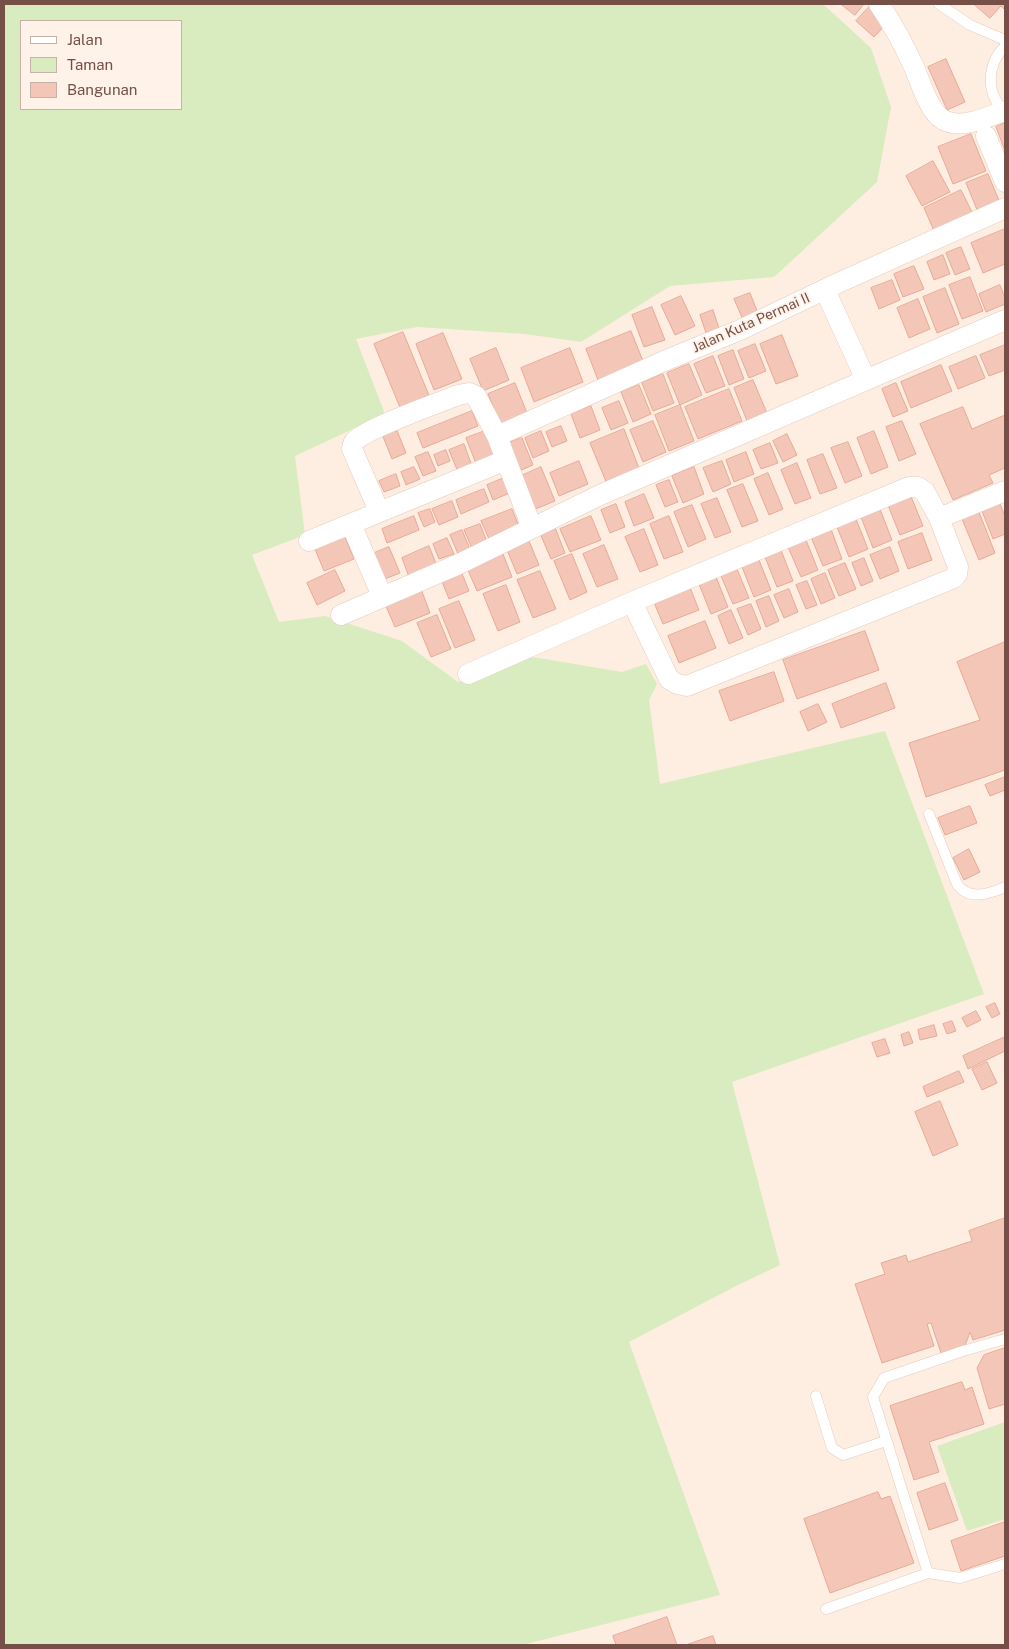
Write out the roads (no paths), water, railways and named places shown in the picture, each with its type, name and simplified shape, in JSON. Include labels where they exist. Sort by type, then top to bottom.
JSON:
[{"type":"street","points":[[879,4],[895,28],[924,93],[941,119],[951,123],[964,124],[1005,111]]},
{"type":"street","points":[[986,136],[1005,182]]},
{"type":"street","name":"Jalan Kuta Permai II","points":[[497,436],[740,330],[1005,208]]},
{"type":"street","points":[[825,290],[866,380]]},
{"type":"street","points":[[341,615],[459,564],[600,495],[1005,320]]},
{"type":"street","points":[[379,512],[352,449],[354,442],[360,437],[395,420],[469,392],[476,396],[497,436],[532,528]]},
{"type":"street","points":[[309,541],[506,460]]},
{"type":"street","points":[[468,674],[632,602],[909,486],[918,487],[925,492],[939,518],[958,567],[954,578],[686,686],[677,684],[669,679],[632,602]]},
{"type":"street","points":[[939,518],[1005,491]]},
{"type":"street","points":[[351,524],[382,596]]},
{"type":"lane","points":[[939,4],[970,26],[1005,40]]},
{"type":"lane","points":[[1005,46],[992,64],[990,82],[993,96],[1000,108],[1005,111]]},
{"type":"lane","points":[[929,814],[957,884],[962,890],[967,894],[977,896],[1005,887]]},
{"type":"lane","points":[[928,1573],[873,1397],[884,1378],[1005,1339]]},
{"type":"lane","points":[[816,1396],[832,1448],[843,1455],[886,1441]]},
{"type":"lane","points":[[826,1609],[928,1573],[960,1578],[1005,1564]]}]
